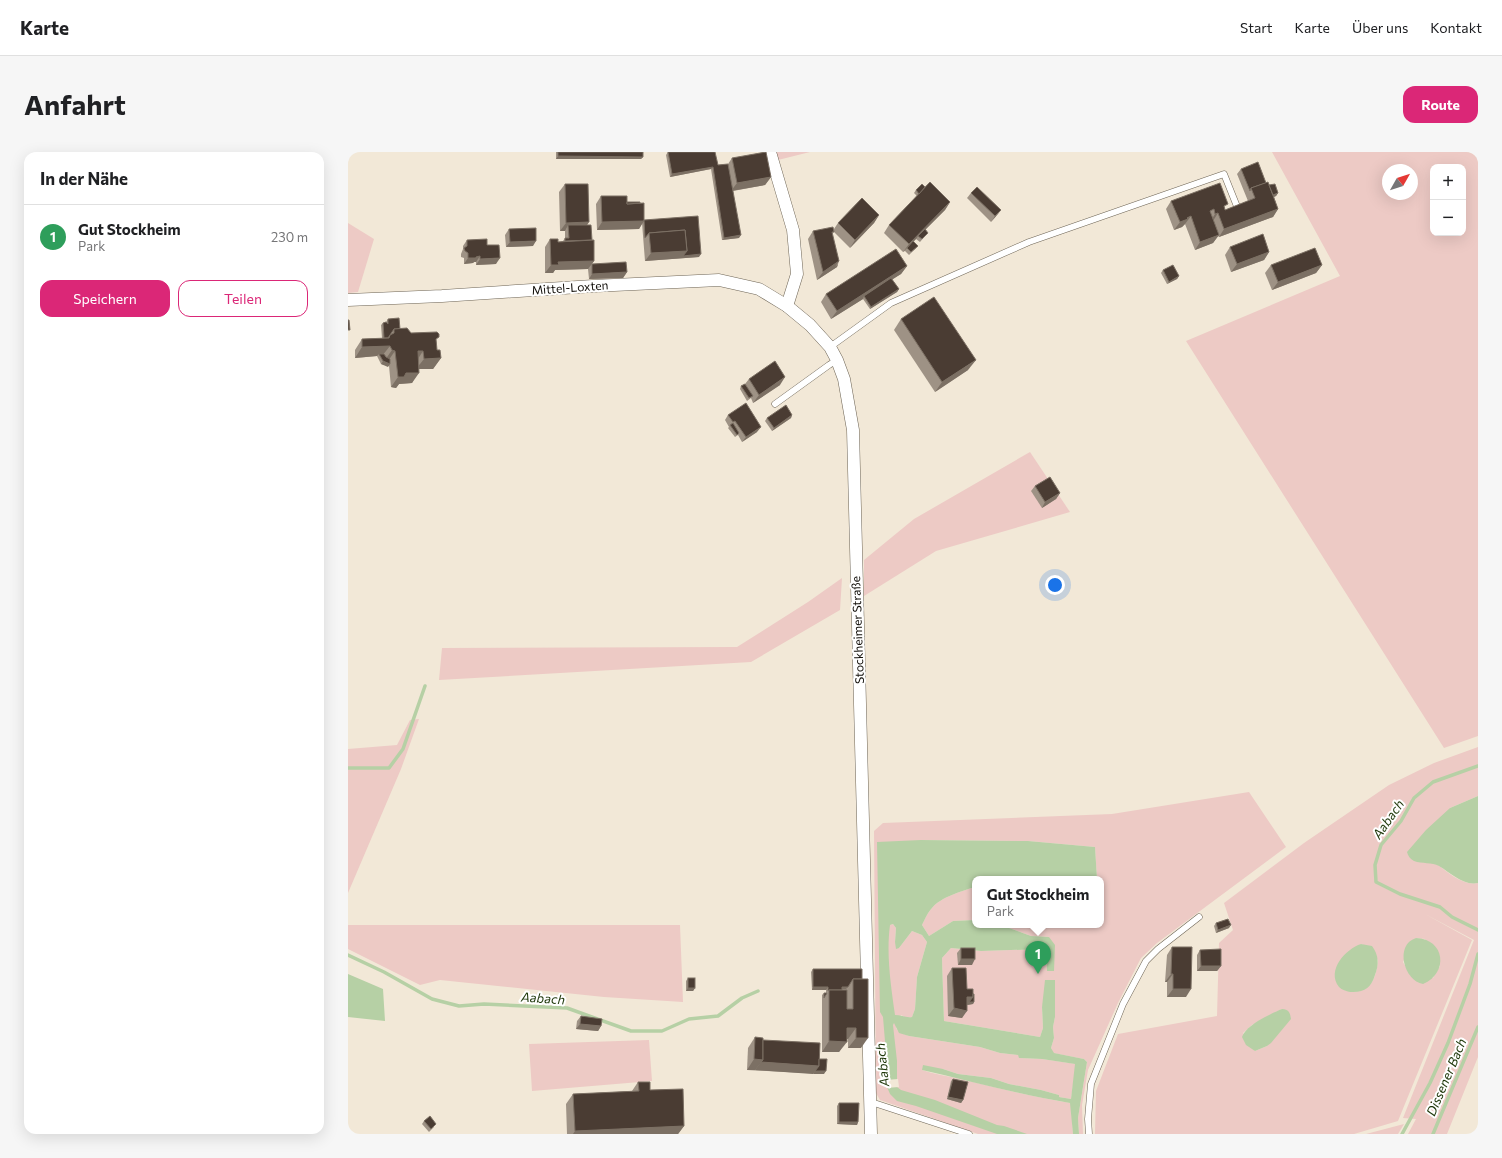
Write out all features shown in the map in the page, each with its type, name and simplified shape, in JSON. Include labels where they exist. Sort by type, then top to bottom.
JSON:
[{"type":"street","points":[[770,152],[793,230],[797,274],[788,306]]},
{"type":"street","name":"Mittel-Loxten","points":[[348,300],[719,280],[759,289],[788,306]]},
{"type":"street","name":"Stockheimer Straße","points":[[788,306],[810,325],[830,347],[837,360],[844,379],[853,430],[871,1134]]},
{"type":"lane","points":[[830,347],[891,303],[906,296],[1029,242],[1224,174],[1238,209]]},
{"type":"lane","points":[[775,404],[837,360]]},
{"type":"lane","points":[[1089,1134],[1088,1119],[1091,1084],[1122,1004],[1146,961],[1158,949],[1199,917]]},
{"type":"lane","points":[[871,1102],[969,1134]]},
{"type":"shaded area","points":[[776,152],[810,152],[778,160]]},
{"type":"shaded area","points":[[1272,152],[1478,152],[1478,736],[1444,748],[1186,341],[1340,276]]},
{"type":"shaded area","points":[[348,223],[374,239],[358,292],[348,293]]},
{"type":"shaded area","points":[[1030,452],[1070,512],[936,551],[864,596],[864,560],[914,519]]},
{"type":"shaded area","points":[[842,578],[840,610],[751,662],[439,680],[442,648],[737,647],[808,602]]},
{"type":"shaded area","points":[[419,719],[401,769],[348,893],[348,749],[397,745],[410,720]]},
{"type":"shaded area","points":[[1478,747],[1478,796],[1450,808],[1438,865],[1462,881],[1467,883],[1478,883],[1478,1057],[1447,1134],[1408,1134],[1416,1119],[1403,1118],[1474,940],[1425,914],[1472,940],[1398,1121],[1354,1134],[1095,1134],[1096,1091],[1118,1034],[1217,1016],[1219,943],[1233,930],[1224,903],[1304,843],[1389,785],[1434,763]],"holes":[[[1416,938],[1425,939],[1440,966],[1433,978],[1411,976],[1403,962]],[[1362,944],[1378,960],[1375,975],[1373,981],[1365,989],[1359,991],[1344,990],[1339,983],[1336,972],[1344,957]],[[1282,1009],[1267,1046],[1255,1051],[1243,1033],[1252,1025]]]},
{"type":"shaded area","points":[[1249,792],[1286,847],[1157,943],[1141,958],[1118,1003],[1088,1070],[1082,1105],[1083,1134],[1079,1134],[1078,1118],[1087,1062],[1084,1059],[1053,1053],[1051,1048],[1054,1038],[1055,980],[1042,1007],[1043,1028],[1040,1037],[944,1021],[942,958],[951,948],[981,951],[1044,949],[1046,953],[1047,971],[1049,937],[1031,936],[1009,928],[1104,928],[1104,876],[1097,876],[1095,847],[1028,841],[921,840],[890,925],[893,924],[896,928],[895,942],[899,948],[912,931],[922,935],[927,942],[917,977],[915,1009],[912,1017],[907,1018],[901,1015],[896,1026],[898,1031],[909,1036],[980,1047],[1000,1053],[1018,1055],[1020,1058],[1042,1059],[1076,1064],[1071,1099],[1059,1097],[1059,1095],[1041,1090],[1009,1084],[991,1078],[958,1074],[943,1069],[922,1070],[1071,1103],[1073,1134],[978,1134],[880,1100],[876,1093],[874,831],[883,823],[1112,814]]},
{"type":"shaded area","points":[[1478,796],[1478,883],[1467,883],[1436,865],[1417,862],[1410,858],[1407,852],[1426,830],[1450,808]]},
{"type":"shaded area","points":[[921,840],[1028,841],[1095,847],[1097,876],[972,876],[972,888],[952,895],[936,904],[929,912],[922,925],[929,936],[953,921],[972,920],[972,928],[1009,928],[1031,936],[1049,937],[1055,945],[1054,971],[1047,971],[1046,953],[1044,949],[981,951],[951,948],[942,958],[944,1021],[1040,1037],[1043,1028],[1042,1007],[1045,980],[1055,980],[1054,1038],[1051,1048],[1054,1053],[1084,1059],[1087,1062],[1078,1118],[1079,1134],[1073,1134],[1070,1103],[1014,1092],[922,1070],[923,1065],[958,1074],[991,1078],[1009,1084],[1041,1090],[1059,1095],[1059,1097],[1071,1099],[1075,1064],[1042,1059],[1019,1058],[1018,1055],[1000,1053],[980,1047],[909,1036],[899,1033],[894,1023],[897,1061],[897,1087],[901,1090],[935,1100],[997,1125],[1027,1134],[997,1134],[916,1106],[897,1101],[890,1094],[887,1087],[888,1078],[883,1017],[880,1012],[877,842]],"holes":[[[893,924],[896,928],[896,949],[899,948],[912,931],[922,935],[927,942],[917,977],[915,1009],[912,1017],[895,1015],[889,948],[890,925]]]},
{"type":"shaded area","points":[[972,888],[972,920],[953,921],[929,936],[922,925],[932,908],[946,898]]},
{"type":"shaded area","points":[[348,925],[680,925],[683,1002],[604,997],[440,980],[420,985],[348,949]]},
{"type":"shaded area","points":[[1416,938],[1426,940],[1433,944],[1438,950],[1440,957],[1440,965],[1437,972],[1431,979],[1423,984],[1411,977],[1404,962],[1405,948],[1409,942]]},
{"type":"shaded area","points":[[1361,944],[1372,946],[1374,949],[1378,960],[1376,971],[1373,980],[1366,989],[1359,992],[1346,991],[1339,987],[1336,980],[1336,967],[1349,950]]},
{"type":"shaded area","points":[[348,974],[383,989],[385,1021],[348,1017]]},
{"type":"shaded area","points":[[1282,1009],[1289,1012],[1291,1019],[1271,1043],[1255,1051],[1246,1045],[1242,1037],[1248,1028],[1259,1020]]},
{"type":"shaded area","points":[[649,1040],[652,1081],[532,1091],[529,1044]]},
{"type":"shaded area","points":[[1404,1124],[1398,1134],[1366,1134]]},
{"type":"pier","points":[[898,1079],[899,1087],[886,1088],[886,1080]]},
{"type":"building","points":[[558,152],[643,152],[643,157],[558,156]]},
{"type":"building","points":[[668,152],[715,152],[718,165],[728,164],[741,235],[724,238],[713,167],[672,174]]},
{"type":"building","points":[[766,152],[771,177],[737,183],[732,158]]},
{"type":"building","points":[[1258,162],[1266,183],[1251,188],[1250,191],[1241,169]]},
{"type":"building","points":[[930,182],[950,202],[909,244],[889,225]]},
{"type":"building","points":[[1268,182],[1278,209],[1224,229],[1218,213],[1215,214],[1214,209],[1210,211],[1219,235],[1200,242],[1191,216],[1180,222],[1171,201],[1220,183],[1228,204],[1224,206],[1225,210],[1255,198],[1251,188]]},
{"type":"building","points":[[565,184],[588,184],[589,222],[566,223]]},
{"type":"building","points":[[922,184],[925,187],[919,194],[916,190]]},
{"type":"building","points":[[1275,184],[1278,193],[1273,195],[1269,185]]},
{"type":"building","points":[[977,187],[1001,210],[995,216],[971,193]]},
{"type":"building","points":[[601,196],[627,196],[627,204],[644,203],[644,221],[602,222]]},
{"type":"building","points":[[862,198],[879,215],[855,240],[838,223]]},
{"type":"building","points":[[627,202],[640,202],[640,203],[627,204]]},
{"type":"building","points":[[698,216],[701,254],[683,256],[687,251],[685,230],[649,233],[645,238],[644,220]]},
{"type":"building","points":[[568,225],[591,225],[592,240],[565,241],[565,238],[569,238]]},
{"type":"building","points":[[833,227],[834,232],[832,232],[839,261],[823,272],[813,231]]},
{"type":"building","points":[[536,228],[536,241],[510,242],[509,229]]},
{"type":"building","points":[[925,229],[928,233],[922,239],[918,236]]},
{"type":"building","points":[[685,230],[687,251],[651,253],[649,233]]},
{"type":"building","points":[[1263,234],[1269,252],[1237,264],[1230,247]]},
{"type":"building","points":[[487,239],[487,245],[499,245],[500,258],[480,259],[480,256],[476,258],[468,258],[468,253],[464,248],[467,246],[467,240]]},
{"type":"building","points":[[550,239],[558,239],[558,242],[594,240],[594,261],[558,262],[559,265],[551,265]]},
{"type":"building","points":[[913,241],[918,246],[911,252],[907,248]]},
{"type":"building","points":[[1315,248],[1322,265],[1278,282],[1271,265]]},
{"type":"building","points":[[896,249],[907,266],[837,311],[826,294]]},
{"type":"building","points":[[626,262],[627,272],[592,274],[592,264]]},
{"type":"building","points":[[1173,265],[1179,276],[1169,282],[1163,270]]},
{"type":"building","points":[[891,278],[899,289],[871,307],[864,296]]},
{"type":"building","points":[[934,297],[976,360],[942,382],[901,319]]},
{"type":"building","points":[[399,318],[400,329],[394,329],[388,338],[384,338],[383,323],[386,322],[388,324],[388,319]]},
{"type":"building","points":[[349,320],[350,330],[348,330]]},
{"type":"building","points":[[407,328],[411,333],[437,332],[439,337],[436,339],[437,350],[440,350],[441,358],[424,359],[423,351],[418,351],[419,373],[406,373],[404,377],[398,377],[395,351],[392,350],[390,346],[362,347],[362,339],[389,338],[390,335],[394,333],[394,329]]},
{"type":"building","points":[[379,354],[384,354],[390,359],[390,364],[383,361]]},
{"type":"building","points":[[775,361],[785,377],[759,395],[749,379]]},
{"type":"building","points":[[745,384],[753,396],[749,398],[741,386]]},
{"type":"building","points":[[746,403],[761,427],[746,437],[735,421],[733,422],[728,415]]},
{"type":"building","points":[[786,405],[792,415],[774,428],[767,418]]},
{"type":"building","points":[[733,423],[739,433],[737,435],[730,425]]},
{"type":"building","points":[[1050,477],[1060,493],[1045,502],[1035,486]]},
{"type":"building","points":[[1228,919],[1231,925],[1218,930],[1216,923]]},
{"type":"building","points":[[1172,947],[1192,947],[1191,989],[1173,989],[1173,974],[1171,974]]},
{"type":"building","points":[[961,948],[975,948],[975,959],[961,959]]},
{"type":"building","points":[[1221,949],[1221,966],[1201,966],[1200,950]]},
{"type":"building","points":[[952,968],[966,968],[967,989],[973,989],[973,997],[967,997],[967,1011],[954,1008]]},
{"type":"building","points":[[813,969],[862,969],[862,979],[853,979],[848,987],[842,987],[842,990],[828,991],[828,987],[813,987]]},
{"type":"building","points":[[688,978],[695,978],[695,988],[688,988]]},
{"type":"building","points":[[853,979],[868,979],[868,1038],[856,1038],[856,1028],[847,1028],[847,1042],[829,1041],[829,990],[847,990],[847,1009],[853,1009]]},
{"type":"building","points":[[973,994],[974,1002],[969,1002],[973,997]]},
{"type":"building","points":[[581,1016],[602,1019],[601,1026],[580,1024]]},
{"type":"building","points":[[755,1037],[763,1038],[763,1060],[754,1059]]},
{"type":"building","points":[[763,1040],[820,1043],[819,1066],[761,1062],[763,1060]]},
{"type":"building","points":[[819,1059],[827,1059],[826,1071],[815,1071],[819,1066]]},
{"type":"building","points":[[953,1079],[968,1082],[963,1100],[948,1097]]},
{"type":"building","points":[[638,1082],[650,1082],[650,1090],[683,1089],[684,1126],[575,1131],[573,1094],[639,1091]]},
{"type":"building","points":[[839,1103],[859,1103],[858,1122],[839,1122]]},
{"type":"building","points":[[430,1116],[436,1124],[431,1129],[424,1121]]},
{"type":"waterway","points":[[348,768],[389,768],[403,749],[425,686]]},
{"type":"waterway","name":"Aabach","points":[[1478,766],[1433,782],[1414,798],[1401,821],[1381,845],[1375,865],[1376,882],[1400,894],[1440,907],[1452,917],[1478,930]]},
{"type":"waterway","name":"Aabach","points":[[1402,1134],[1430,1083],[1448,1043],[1470,984],[1478,954]]},
{"type":"waterway","name":"Aabach","points":[[348,955],[384,972],[432,999],[459,1006],[484,1004],[567,1008],[631,1031],[662,1031],[689,1019],[718,1016],[742,998],[758,991]]},
{"type":"waterway","name":"Dissener Bach","points":[[1433,1134],[1478,1027]]},
{"type":"place","name":"Gut Stockheim","points":[[1038,974]]}]
